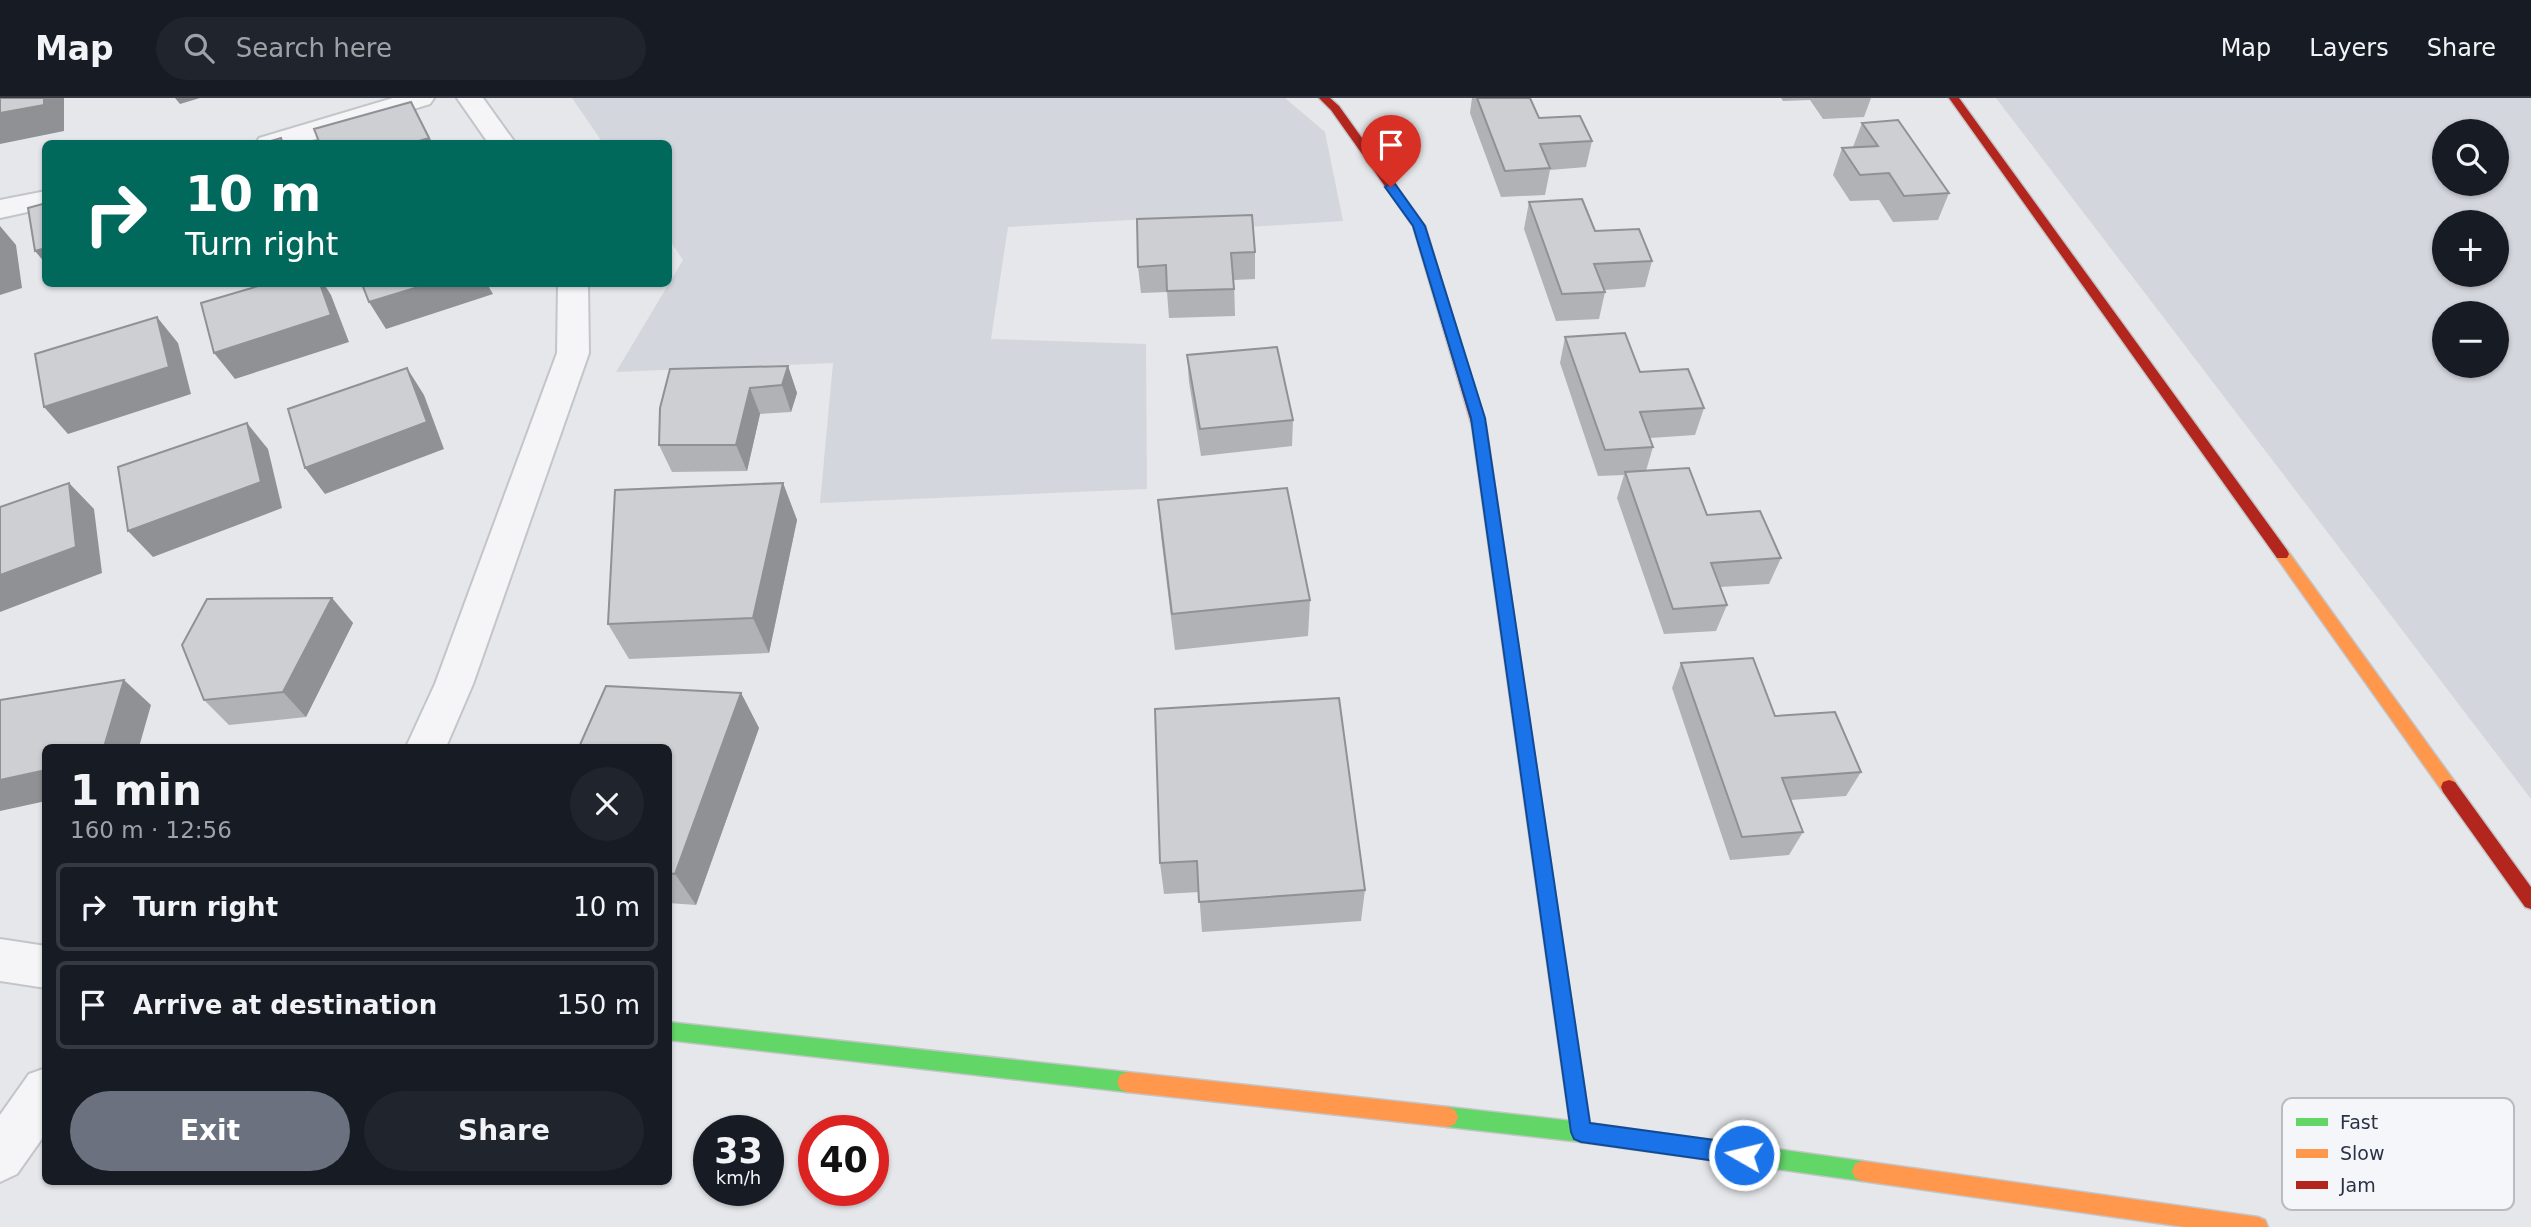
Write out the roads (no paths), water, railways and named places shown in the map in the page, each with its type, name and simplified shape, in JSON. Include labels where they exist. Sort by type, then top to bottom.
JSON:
[{"type":"street","points":[[282,140],[421,98]]},
{"type":"street","points":[[470,98],[500,140]]},
{"type":"street","points":[[1324,98],[1335,108],[1419,226],[1478,418],[1581,1132]]},
{"type":"street","points":[[1954,98],[2531,901]]},
{"type":"street","points":[[0,209],[42,200]]},
{"type":"street","points":[[427,744],[454,684],[573,353],[573,287]]},
{"type":"street","points":[[0,960],[42,966]]},
{"type":"street","points":[[672,1031],[1581,1132],[2259,1227]]},
{"type":"street","points":[[0,1157],[42,1097]]}]
